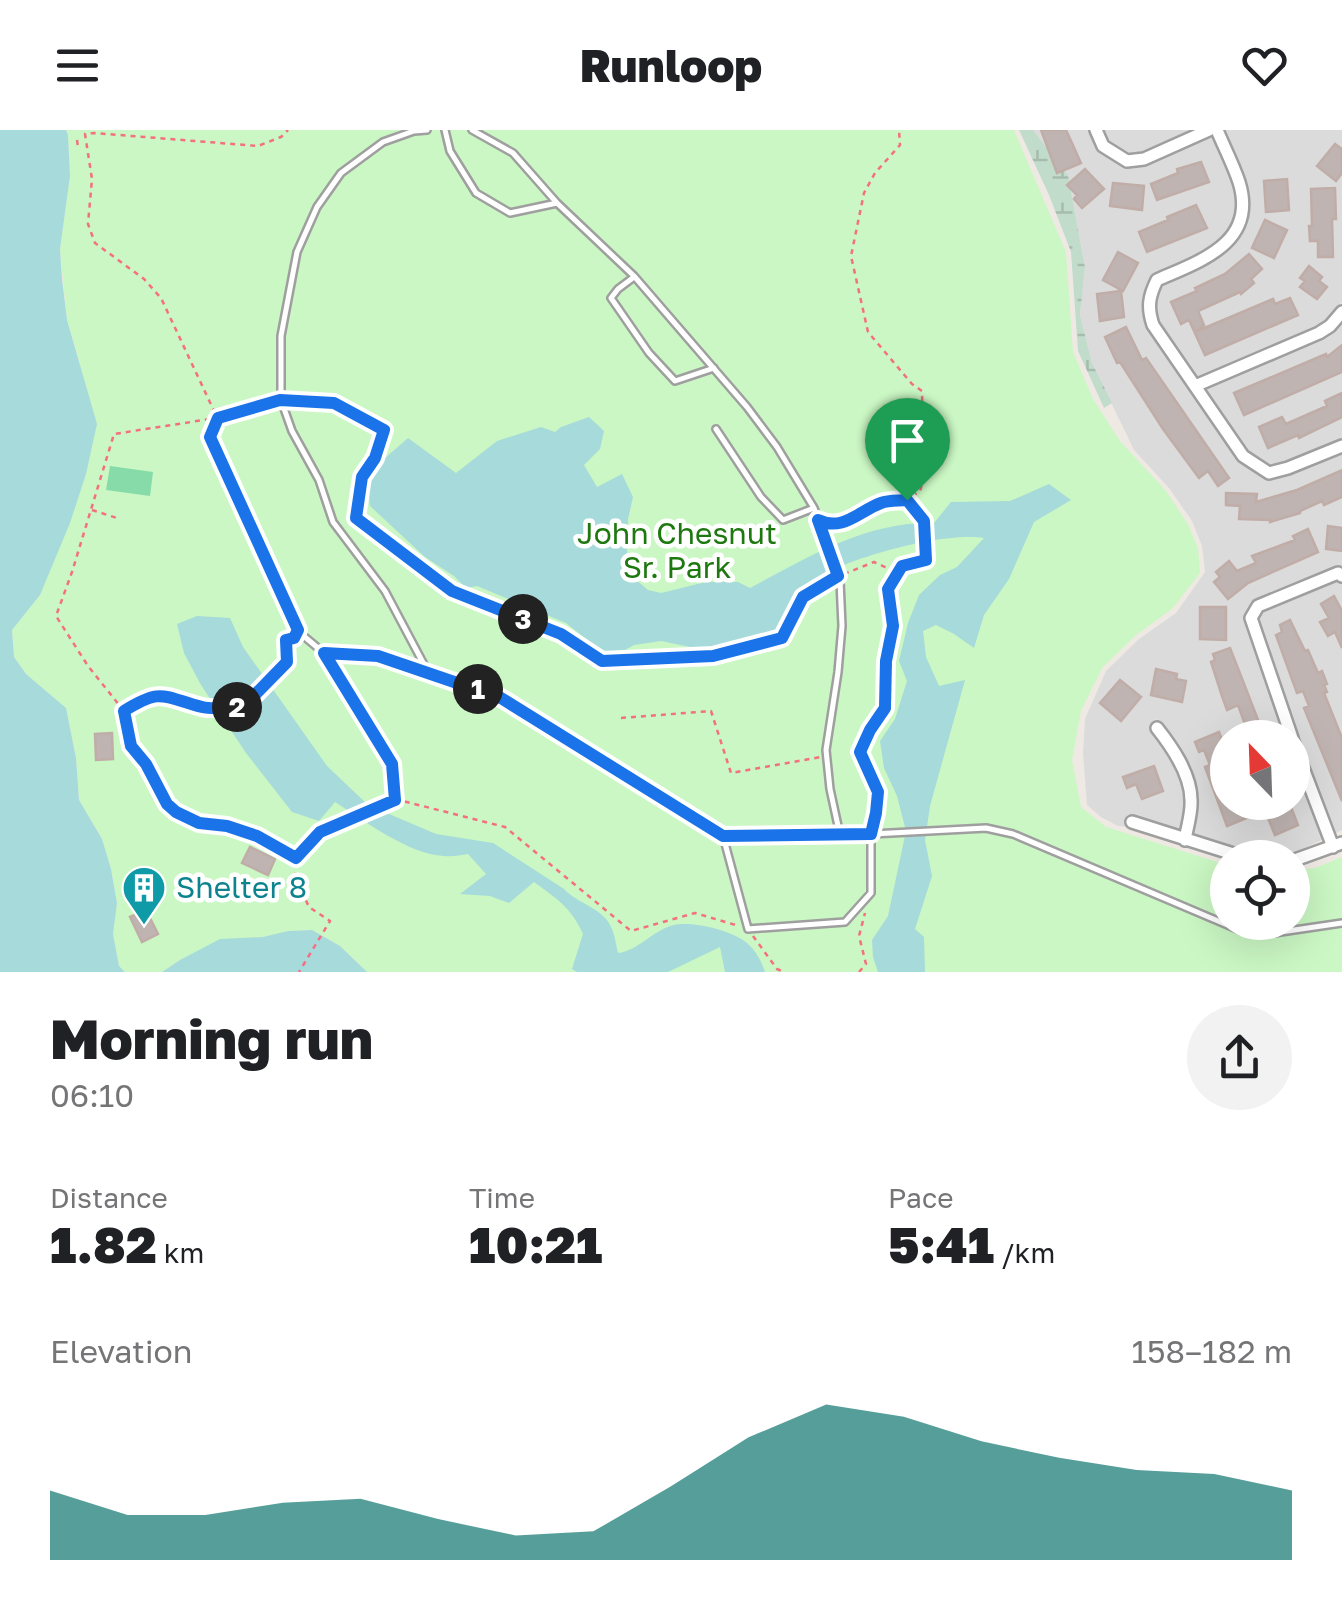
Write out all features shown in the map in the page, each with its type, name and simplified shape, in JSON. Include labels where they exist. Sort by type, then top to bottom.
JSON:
[{"type":"street","points":[[1096,130],[1103,146],[1128,161],[1208,130]]},
{"type":"street","points":[[1217,130],[1240,184],[1241,221],[1213,255],[1157,280],[1149,296],[1148,312],[1243,456],[1274,473],[1342,446]]},
{"type":"street","points":[[1195,386],[1319,333],[1342,312]]},
{"type":"street","points":[[1286,720],[1251,618],[1258,606],[1338,573],[1342,576]]},
{"type":"street","points":[[1156,728],[1174,750],[1190,788],[1192,802],[1184,840]]},
{"type":"street","points":[[1310,780],[1338,845],[1310,854]]},
{"type":"street","points":[[1132,822],[1210,848]]},
{"type":"lane","points":[[427,130],[384,142],[340,174],[318,207],[297,252],[281,336],[280,400],[319,480],[332,522],[385,590],[429,675]]},
{"type":"lane","points":[[445,130],[450,151],[476,193],[510,213],[557,202]]},
{"type":"lane","points":[[472,130],[513,152],[557,202],[634,276],[777,447],[814,508],[838,574],[842,626],[827,756],[840,835]]},
{"type":"lane","points":[[634,276],[611,298],[649,353],[675,381],[714,368]]},
{"type":"lane","points":[[280,400],[218,418],[210,437],[298,630],[324,653],[378,656],[501,698],[723,836],[986,828],[1013,834],[1244,932],[1274,934],[1342,923]]},
{"type":"lane","points":[[716,429],[761,496],[783,520],[814,508]]},
{"type":"lane","points":[[723,836],[748,929],[845,922],[871,893],[871,834]]},
{"type":"path","points":[[288,130],[258,146],[85,134],[92,180],[88,224],[94,243],[144,278],[160,298],[218,418],[114,434],[56,616],[88,666],[124,711],[131,746],[146,764],[167,804],[199,823],[227,826],[257,836],[296,858]]},
{"type":"path","points":[[818,520],[830,526],[840,524],[884,502],[907,500],[920,491],[924,477],[922,391],[868,332],[852,256],[864,193],[875,173],[900,145],[899,130]]},
{"type":"path","points":[[78,143],[85,143]]},
{"type":"path","points":[[280,400],[334,403],[384,430],[375,458],[362,477],[356,518],[452,591],[561,634],[602,661],[713,656],[782,638],[803,597],[838,574],[874,562],[898,573]]},
{"type":"path","points":[[871,834],[878,792],[860,752],[885,708],[886,661],[893,626],[888,589],[902,566],[926,560],[924,521],[907,500]]},
{"type":"path","points":[[91,510],[120,519]]},
{"type":"path","points":[[124,711],[159,694],[206,709],[243,707],[287,662],[286,640],[294,638],[298,630]]},
{"type":"path","points":[[324,653],[392,764],[395,800]]},
{"type":"path","points":[[622,718],[711,711],[731,773],[827,756]]},
{"type":"path","points":[[299,972],[330,921],[309,906],[295,877],[296,858],[320,832],[395,800],[505,827],[632,930],[695,913],[748,929],[777,969],[784,972]]},
{"type":"path","points":[[859,972],[866,964],[859,936],[871,893]]},
{"type":"shaded area","points":[[1033,130],[1090,130],[1101,151],[1129,167],[1146,164],[1213,135],[1235,186],[1235,218],[1228,232],[1209,249],[1152,277],[1144,293],[1143,311],[1149,328],[1238,459],[1263,478],[1271,481],[1342,452],[1342,569],[1335,567],[1255,598],[1246,615],[1280,720],[1210,720],[1210,820],[1310,820],[1310,801],[1324,839],[1310,845],[1310,840],[1210,842],[1191,836],[1197,804],[1195,786],[1179,747],[1157,719],[1149,727],[1169,753],[1184,790],[1186,801],[1180,832],[1128,814],[1125,825],[1130,827],[1118,826],[1087,805],[1085,719],[1106,671],[1139,639],[1176,613],[1205,572],[1202,546],[1192,521],[1169,488],[1134,450],[1092,363],[1080,315],[1085,267],[1068,175]]},
{"type":"shaded area","points":[[1102,130],[1194,130],[1142,153],[1128,155],[1107,142]]},
{"type":"shaded area","points":[[1223,130],[1342,130],[1342,302],[1316,328],[1197,379],[1158,322],[1155,298],[1161,285],[1217,259],[1246,225],[1246,184]]},
{"type":"shaded area","points":[[1342,321],[1342,439],[1270,467],[1246,451],[1204,389],[1321,339]]},
{"type":"shaded area","points":[[1337,580],[1342,584],[1342,830],[1334,834],[1310,770],[1310,720],[1291,720],[1257,620],[1262,612]]},
{"type":"green space","name":"John Chesnut Sr. Park","points":[[66,130],[1014,130],[1066,252],[1073,352],[1093,399],[1120,441],[1166,491],[1188,524],[1198,548],[1200,573],[1172,609],[1136,635],[1102,668],[1081,711],[1072,760],[1081,807],[1106,827],[1210,860],[1210,940],[1310,940],[1310,868],[1342,857],[1342,972],[367,972],[340,946],[312,930],[288,931],[180,960],[162,972],[125,972],[119,966],[113,934],[117,903],[111,869],[102,839],[79,800],[66,708],[26,674],[14,657],[12,630],[40,595],[80,363],[67,320],[60,249],[70,176]]},
{"type":"green space","points":[[1019,130],[1033,130],[1068,175],[1085,267],[1080,315],[1092,363],[1112,403],[1104,408],[1078,351],[1071,252]]},
{"type":"green space","points":[[110,466],[153,472],[150,496],[106,490]]},
{"type":"water","points":[[0,130],[66,130],[68,135],[70,176],[60,249],[62,279],[67,320],[97,424],[70,523],[40,595],[12,630],[14,657],[26,674],[66,708],[79,800],[102,839],[111,869],[117,903],[113,934],[119,966],[125,972],[0,972]]},
{"type":"water","points":[[589,417],[604,431],[600,449],[584,465],[597,487],[622,474],[633,497],[628,519],[630,575],[648,590],[661,593],[706,582],[738,582],[750,588],[838,543],[885,528],[934,523],[951,502],[1010,501],[1049,484],[1071,500],[1034,522],[1009,579],[984,615],[974,648],[936,625],[923,631],[926,657],[939,686],[965,680],[930,806],[925,840],[932,876],[915,929],[924,937],[925,972],[878,972],[873,957],[872,940],[888,916],[906,831],[897,796],[884,768],[880,741],[895,719],[907,681],[899,661],[919,595],[940,575],[957,567],[984,538],[917,543],[839,567],[798,591],[779,629],[728,646],[700,649],[661,641],[634,645],[610,658],[566,623],[477,586],[466,588],[425,557],[370,506],[373,474],[408,438],[456,473],[497,441],[541,427],[555,432]]},
{"type":"water","points":[[197,616],[230,618],[243,647],[327,766],[368,805],[436,834],[493,843],[602,915],[612,930],[618,953],[674,925],[700,925],[743,940],[757,954],[765,972],[725,972],[720,947],[668,972],[577,972],[572,969],[583,934],[568,910],[534,882],[509,903],[490,896],[460,894],[486,874],[468,854],[444,856],[416,849],[335,802],[319,821],[292,812],[246,753],[184,653],[177,624]]},
{"type":"water","points":[[312,930],[340,946],[367,972],[162,972],[220,939]]},
{"type":"building","points":[[1041,130],[1066,130],[1081,163],[1057,173]]},
{"type":"building","points":[[1335,144],[1342,149],[1342,173],[1336,181],[1317,166]]},
{"type":"building","points":[[1201,162],[1209,182],[1157,200],[1151,184],[1178,173],[1177,169]]},
{"type":"building","points":[[1085,169],[1104,189],[1082,208],[1067,185]]},
{"type":"building","points":[[1287,179],[1289,210],[1266,212],[1264,181]]},
{"type":"building","points":[[1113,183],[1144,186],[1142,210],[1110,206]]},
{"type":"building","points":[[1335,188],[1333,257],[1318,257],[1318,241],[1310,241],[1311,189]]},
{"type":"building","points":[[1196,205],[1207,228],[1147,252],[1139,232]]},
{"type":"building","points":[[1265,220],[1287,230],[1274,258],[1252,248]]},
{"type":"building","points":[[1118,252],[1138,263],[1123,291],[1103,280]]},
{"type":"building","points":[[1249,254],[1262,269],[1251,279],[1254,283],[1241,294],[1198,311],[1204,325],[1195,332],[1273,299],[1275,304],[1290,298],[1298,315],[1205,355],[1189,320],[1181,324],[1171,302],[1225,274]]},
{"type":"building","points":[[1309,266],[1327,287],[1317,299],[1300,287],[1305,281],[1300,278]]},
{"type":"building","points":[[1121,291],[1124,317],[1100,321],[1097,294]]},
{"type":"building","points":[[1126,327],[1142,360],[1146,358],[1229,478],[1218,486],[1208,471],[1199,478],[1120,362],[1117,363],[1105,337]]},
{"type":"building","points":[[1342,345],[1342,372],[1244,415],[1234,393],[1326,354],[1327,357]]},
{"type":"building","points":[[1342,393],[1342,417],[1268,448],[1259,427],[1282,417],[1286,424],[1327,406],[1325,401]]},
{"type":"building","points":[[1342,470],[1342,497],[1324,505],[1322,501],[1300,513],[1270,522],[1239,519],[1240,506],[1226,505],[1226,493],[1257,494],[1256,502],[1297,490]]},
{"type":"building","points":[[1328,526],[1342,528],[1342,551],[1326,549]]},
{"type":"building","points":[[1308,529],[1318,552],[1248,583],[1228,599],[1214,582],[1220,577],[1216,572],[1229,561],[1237,571],[1256,563],[1252,556],[1295,540],[1293,536]]},
{"type":"building","points":[[1334,596],[1342,611],[1342,648],[1335,632],[1328,636],[1320,622],[1329,618],[1321,604]]},
{"type":"building","points":[[1200,607],[1226,607],[1226,640],[1200,639]]},
{"type":"building","points":[[1290,620],[1327,684],[1324,693],[1342,738],[1342,801],[1304,708],[1309,706],[1303,691],[1297,693],[1276,635],[1282,632],[1280,625]]},
{"type":"building","points":[[1230,648],[1258,720],[1243,720],[1238,705],[1227,710],[1211,662],[1215,660],[1213,654]]},
{"type":"building","points":[[1156,669],[1177,674],[1176,679],[1186,681],[1182,702],[1151,695]]},
{"type":"building","points":[[1120,680],[1141,697],[1121,721],[1100,703]]},
{"type":"building","points":[[112,733],[113,759],[96,760],[95,734]]},
{"type":"building","points":[[1210,736],[1210,765],[1204,750],[1199,752],[1195,742]]},
{"type":"building","points":[[1154,766],[1163,791],[1142,799],[1136,784],[1127,788],[1123,777]]},
{"type":"building","points":[[1269,820],[1296,820],[1298,825],[1275,835]]},
{"type":"building","points":[[250,847],[275,859],[268,875],[242,863]]},
{"type":"building","name":"Shelter 8","points":[[146,910],[158,934],[142,942],[130,917]]},
{"type":"place","name":"Shelter 8","points":[[144,926]]},
{"type":"route","points":[[280,400],[334,403],[384,430],[375,458],[362,477],[356,518],[452,591],[561,634],[602,661],[713,656],[782,638],[803,597],[838,576],[818,520],[830,526],[840,524],[884,502],[907,500],[924,521],[926,560],[902,566],[888,589],[893,626],[886,661],[885,708],[860,752],[878,792],[871,834],[723,836],[501,698],[378,656],[324,653],[392,764],[395,800],[320,832],[296,858],[257,836],[188,820],[176,812],[131,746],[124,711],[159,694],[206,709],[243,707],[287,662],[286,640],[294,638],[298,630],[210,437],[218,418],[280,400]]}]
